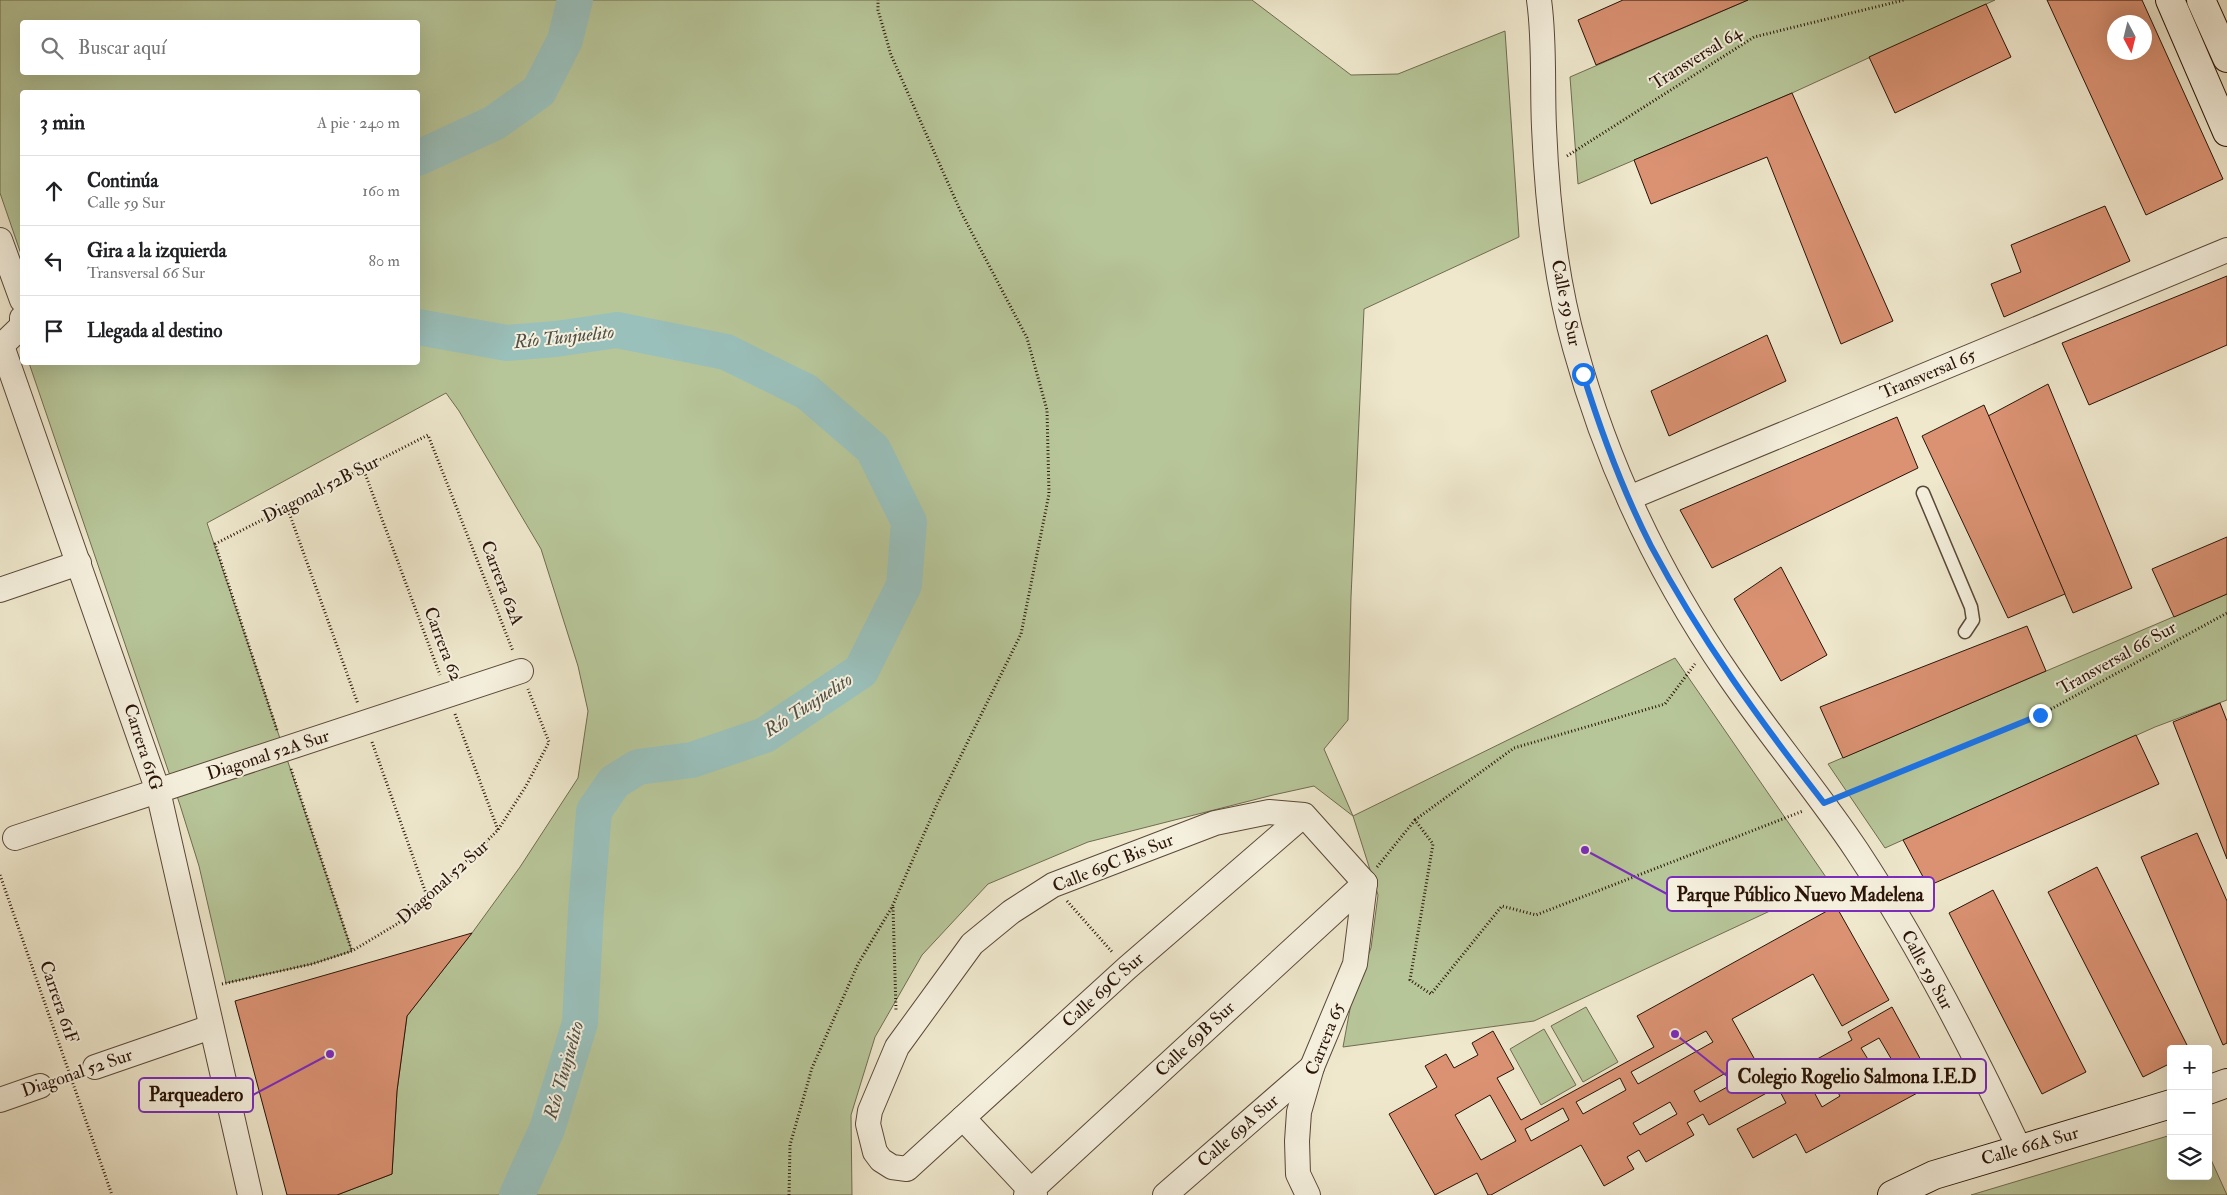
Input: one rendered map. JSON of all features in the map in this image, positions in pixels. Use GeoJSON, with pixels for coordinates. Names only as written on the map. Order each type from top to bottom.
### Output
{"type":"FeatureCollection","features":[{"type":"Feature","properties":{"kind":"street","name":"Calle 59 Sur"},"geometry":{"type":"LineString","coordinates":[[1538,0],[1546,169],[1553,236],[1575,347],[1615,465],[1651,545],[1709,645],[1779,746],[1824,803],[1875,880],[1938,988],[2019,1148]]}},
{"type":"Feature","properties":{"kind":"street"},"geometry":{"type":"LineString","coordinates":[[2170,0],[2227,132]]}},
{"type":"Feature","properties":{"kind":"street"},"geometry":{"type":"LineString","coordinates":[[2202,0],[2227,58]]}},
{"type":"Feature","properties":{"kind":"street"},"geometry":{"type":"LineString","coordinates":[[0,240],[20,295]]}},
{"type":"Feature","properties":{"kind":"street","name":"Transversal 65"},"geometry":{"type":"LineString","coordinates":[[1629,498],[2227,250]]}},
{"type":"Feature","properties":{"kind":"street","name":"Carrera 61G"},"geometry":{"type":"LineString","coordinates":[[20,328],[1,347],[79,563],[158,791],[250,1195]]}},
{"type":"Feature","properties":{"kind":"street"},"geometry":{"type":"LineString","coordinates":[[0,590],[79,563]]}},
{"type":"Feature","properties":{"kind":"street","name":"Diagonal 52A Sur"},"geometry":{"type":"LineString","coordinates":[[15,838],[521,671]]}},
{"type":"Feature","properties":{"kind":"street","name":"Calle 69C Bis Sur"},"geometry":{"type":"LineString","coordinates":[[907,1169],[892,1168],[881,1160],[875,1152],[868,1124],[870,1111],[897,1047],[972,944],[1011,912],[1053,885],[1215,823],[1269,812],[1304,815]]}},
{"type":"Feature","properties":{"kind":"street"},"geometry":{"type":"LineString","coordinates":[[1304,815],[1365,883]]}},
{"type":"Feature","properties":{"kind":"street","name":"Calle 69C Sur"},"geometry":{"type":"LineString","coordinates":[[907,1169],[1127,968],[1304,815]]}},
{"type":"Feature","properties":{"kind":"street","name":"Carrera 65"},"geometry":{"type":"LineString","coordinates":[[1306,1194],[1298,1174],[1297,1141],[1299,1112],[1312,1067],[1355,964],[1365,883]]}},
{"type":"Feature","properties":{"kind":"street","name":"Calle 69B Sur"},"geometry":{"type":"LineString","coordinates":[[1031,1193],[1365,883]]}},
{"type":"Feature","properties":{"kind":"street","name":"Diagonal 52 Sur"},"geometry":{"type":"LineString","coordinates":[[95,1067],[211,1027]]}},
{"type":"Feature","properties":{"kind":"street","name":"Calle 69A Sur"},"geometry":{"type":"LineString","coordinates":[[1165,1195],[1312,1067]]}},
{"type":"Feature","properties":{"kind":"street"},"geometry":{"type":"LineString","coordinates":[[2212,1089],[2227,1083]]}},
{"type":"Feature","properties":{"kind":"street","name":"Diagonal 52 Sur"},"geometry":{"type":"LineString","coordinates":[[0,1100],[40,1086]]}},
{"type":"Feature","properties":{"kind":"street","name":"Calle 66A Sur"},"geometry":{"type":"LineString","coordinates":[[1892,1195],[1934,1175],[2167,1105]]}},
{"type":"Feature","properties":{"kind":"street"},"geometry":{"type":"LineString","coordinates":[[963,1118],[1031,1193]]}},
{"type":"Feature","properties":{"kind":"lane"},"geometry":{"type":"LineString","coordinates":[[1923,492],[1971,607],[1973,620],[1965,632]]}},
{"type":"Feature","properties":{"kind":"path"},"geometry":{"type":"LineString","coordinates":[[789,1195],[790,1145],[812,1068],[858,964],[893,903],[934,810],[1021,634],[1049,494],[1047,410],[1027,338],[960,210],[891,55],[878,10],[878,0]]}},
{"type":"Feature","properties":{"kind":"path","name":"Transversal 64"},"geometry":{"type":"LineString","coordinates":[[1546,169],[1754,37],[1904,0]]}},
{"type":"Feature","properties":{"kind":"path","name":"Diagonal 52B Sur"},"geometry":{"type":"LineString","coordinates":[[214,544],[428,435]]}},
{"type":"Feature","properties":{"kind":"path","name":"Carrera 62A"},"geometry":{"type":"LineString","coordinates":[[428,435],[549,742]]}},
{"type":"Feature","properties":{"kind":"path","name":"Carrera 62"},"geometry":{"type":"LineString","coordinates":[[363,468],[498,830]]}},
{"type":"Feature","properties":{"kind":"path","name":"Transversal 66 Sur"},"geometry":{"type":"LineString","coordinates":[[1415,820],[1433,844],[1410,980],[1431,994],[1502,906],[1536,915],[1824,803],[2040,715],[2227,613]]}},
{"type":"Feature","properties":{"kind":"path"},"geometry":{"type":"LineString","coordinates":[[1365,883],[1415,820],[1514,748],[1665,704],[1709,645]]}},
{"type":"Feature","properties":{"kind":"path","name":"Diagonal 52 Sur"},"geometry":{"type":"LineString","coordinates":[[204,988],[312,964],[352,951],[397,924],[428,900],[498,830],[526,786],[549,742]]}},
{"type":"Feature","properties":{"kind":"path","name":"Carrera 61F"},"geometry":{"type":"LineString","coordinates":[[0,875],[112,1195]]}},
{"type":"Feature","properties":{"kind":"path"},"geometry":{"type":"LineString","coordinates":[[1053,885],[1127,968]]}},
{"type":"Feature","properties":{"kind":"path"},"geometry":{"type":"LineString","coordinates":[[893,903],[897,1047]]}},
{"type":"Feature","properties":{"kind":"path","name":"Diagonal 52 Sur"},"geometry":{"type":"LineString","coordinates":[[40,1086],[95,1067]]}},
{"type":"Feature","properties":{"kind":"green space"},"geometry":{"type":"Polygon","coordinates":[[[0,0],[1252,0],[1351,75],[1398,74],[1505,31],[1519,237],[1364,309],[1351,597],[1348,720],[1324,749],[1353,816],[1314,786],[1088,842],[988,884],[922,955],[875,1037],[851,1115],[852,1195],[337,1195],[392,1174],[397,1091],[407,1016],[472,933],[520,867],[578,778],[588,711],[578,666],[541,549],[459,411],[446,393],[207,523],[352,951],[312,964],[226,983],[199,866],[180,805],[30,365],[420,365],[420,90],[20,90],[20,251],[0,193],[0,0]]]}},
{"type":"Feature","properties":{"kind":"green space"},"geometry":{"type":"Polygon","coordinates":[[[1748,0],[1995,0],[1792,93],[1578,184],[1570,77],[1748,0]]]}},
{"type":"Feature","properties":{"kind":"green space"},"geometry":{"type":"Polygon","coordinates":[[[2227,594],[2227,700],[2155,727],[1885,848],[1828,764],[2227,594]]]}},
{"type":"Feature","properties":{"kind":"green space"},"geometry":{"type":"Polygon","coordinates":[[[1675,658],[1830,883],[1534,1021],[1343,1047],[1352,998],[1371,948],[1378,895],[1353,816],[1675,658]]]}},
{"type":"Feature","properties":{"kind":"green space"},"geometry":{"type":"Polygon","coordinates":[[[1586,1007],[1618,1062],[1583,1082],[1551,1026],[1586,1007]]]}},
{"type":"Feature","properties":{"kind":"green space"},"geometry":{"type":"Polygon","coordinates":[[[1544,1029],[1576,1085],[1541,1105],[1510,1049],[1544,1029]]]}},
{"type":"Feature","properties":{"kind":"green space"},"geometry":{"type":"Polygon","coordinates":[[[2167,1136],[2167,1180],[2212,1180],[2212,1162],[2227,1195],[1971,1195],[2167,1136]]]}},
{"type":"Feature","properties":{"kind":"building"},"geometry":{"type":"Polygon","coordinates":[[[1623,0],[1748,0],[1596,65],[1578,20],[1623,0]]]}},
{"type":"Feature","properties":{"kind":"building"},"geometry":{"type":"Polygon","coordinates":[[[2047,0],[2142,0],[2149,15],[2107,15],[2107,60],[2152,60],[2152,22],[2223,179],[2146,215],[2047,0]]]}},
{"type":"Feature","properties":{"kind":"building"},"geometry":{"type":"Polygon","coordinates":[[[1986,4],[2011,57],[1895,113],[1869,57],[1986,4]]]}},
{"type":"Feature","properties":{"kind":"building"},"geometry":{"type":"Polygon","coordinates":[[[1792,93],[1893,321],[1841,344],[1767,157],[1651,204],[1634,160],[1792,93]]]}},
{"type":"Feature","properties":{"kind":"building"},"geometry":{"type":"Polygon","coordinates":[[[2105,206],[2130,261],[2004,317],[1991,284],[2021,272],[2011,245],[2105,206]]]}},
{"type":"Feature","properties":{"kind":"building"},"geometry":{"type":"Polygon","coordinates":[[[2227,276],[2227,345],[2089,405],[2062,343],[2227,276]]]}},
{"type":"Feature","properties":{"kind":"building"},"geometry":{"type":"Polygon","coordinates":[[[1767,335],[1786,381],[1669,436],[1651,391],[1767,335]]]}},
{"type":"Feature","properties":{"kind":"building"},"geometry":{"type":"Polygon","coordinates":[[[2048,384],[2132,588],[2073,613],[1988,416],[2048,384]]]}},
{"type":"Feature","properties":{"kind":"building"},"geometry":{"type":"Polygon","coordinates":[[[1984,405],[2065,594],[2008,618],[1922,436],[1984,405]]]}},
{"type":"Feature","properties":{"kind":"building"},"geometry":{"type":"Polygon","coordinates":[[[1897,417],[1918,468],[1712,568],[1680,510],[1897,417]]]}},
{"type":"Feature","properties":{"kind":"building"},"geometry":{"type":"Polygon","coordinates":[[[2227,537],[2227,594],[2174,617],[2152,569],[2227,537]]]}},
{"type":"Feature","properties":{"kind":"building"},"geometry":{"type":"Polygon","coordinates":[[[1781,567],[1827,655],[1781,681],[1734,599],[1781,567]]]}},
{"type":"Feature","properties":{"kind":"building"},"geometry":{"type":"Polygon","coordinates":[[[2027,626],[2046,671],[1843,758],[1820,707],[2027,626]]]}},
{"type":"Feature","properties":{"kind":"building"},"geometry":{"type":"Polygon","coordinates":[[[2220,703],[2227,721],[2227,859],[2173,722],[2220,703]]]}},
{"type":"Feature","properties":{"kind":"building"},"geometry":{"type":"Polygon","coordinates":[[[2136,735],[2159,784],[1928,886],[1903,840],[2136,735]]]}},
{"type":"Feature","properties":{"kind":"building"},"geometry":{"type":"Polygon","coordinates":[[[2197,833],[2227,901],[2227,1043],[2223,1045],[2141,857],[2197,833]]]}},
{"type":"Feature","properties":{"kind":"building"},"geometry":{"type":"Polygon","coordinates":[[[2097,867],[2187,1045],[2167,1045],[2167,1065],[2143,1077],[2048,892],[2097,867]]]}},
{"type":"Feature","properties":{"kind":"building"},"geometry":{"type":"Polygon","coordinates":[[[1993,890],[2086,1072],[2042,1094],[1949,913],[1993,890]]]}},
{"type":"Feature","properties":{"kind":"building"},"geometry":{"type":"Polygon","coordinates":[[[1836,906],[1889,1000],[1842,1026],[1813,974],[1732,1019],[1772,1090],[1709,1125],[1703,1114],[1687,1123],[1694,1135],[1646,1162],[1639,1150],[1627,1157],[1634,1169],[1604,1186],[1581,1145],[1491,1195],[1488,1195],[1477,1173],[1435,1195],[1389,1114],[1437,1087],[1425,1066],[1446,1054],[1454,1068],[1478,1055],[1472,1043],[1493,1031],[1514,1069],[1497,1078],[1521,1120],[1654,1047],[1637,1016],[1836,906]],[[1706,1031],[1631,1072],[1638,1084],[1713,1042],[1706,1031]],[[1731,1070],[1694,1091],[1700,1102],[1738,1081],[1731,1070]],[[1620,1078],[1576,1102],[1583,1114],[1626,1090],[1620,1078]],[[1490,1095],[1455,1115],[1481,1160],[1516,1141],[1490,1095]],[[1670,1102],[1633,1123],[1640,1135],[1677,1114],[1670,1102]],[[1563,1108],[1525,1129],[1531,1141],[1569,1120],[1563,1108]]]}},
{"type":"Feature","properties":{"kind":"building"},"geometry":{"type":"Polygon","coordinates":[[[472,933],[407,1016],[397,1091],[392,1174],[337,1195],[287,1195],[235,1001],[472,933]]]}},
{"type":"Feature","properties":{"kind":"building"},"geometry":{"type":"Polygon","coordinates":[[[1892,1007],[1934,1084],[1806,1153],[1796,1134],[1753,1158],[1737,1129],[1786,1103],[1775,1082],[1852,1040],[1848,1032],[1892,1007]],[[1879,1038],[1861,1048],[1879,1077],[1896,1067],[1879,1038]],[[1831,1082],[1814,1092],[1822,1107],[1840,1096],[1831,1082]]]}},
{"type":"Feature","properties":{"kind":"waterway","name":"Río Tunjuelito"},"geometry":{"type":"LineString","coordinates":[[420,157],[494,123],[539,91],[565,40],[575,0]]}},
{"type":"Feature","properties":{"kind":"waterway","name":"Río Tunjuelito"},"geometry":{"type":"LineString","coordinates":[[420,327],[507,343],[556,339],[617,330],[726,352],[807,392],[873,449],[909,522],[904,585],[861,671],[765,735],[692,760],[638,767],[614,782],[594,811],[586,909],[580,1023],[547,1129],[517,1195]]}},
{"type":"Feature","properties":{"kind":"place","name":"Parque Público Nuevo Madelena"},"geometry":{"type":"Point","coordinates":[1585,850]}},
{"type":"Feature","properties":{"kind":"place","name":"Colegio Rogelio Salmona I.E.D"},"geometry":{"type":"Point","coordinates":[1675,1034]}},
{"type":"Feature","properties":{"kind":"place","name":"Parqueadero"},"geometry":{"type":"Point","coordinates":[330,1054]}},
{"type":"Feature","properties":{"kind":"route"},"geometry":{"type":"LineString","coordinates":[[1583,374],[1615,465],[1651,545],[1696,625],[1728,674],[1779,746],[1824,803],[2040,715]]}}]}
